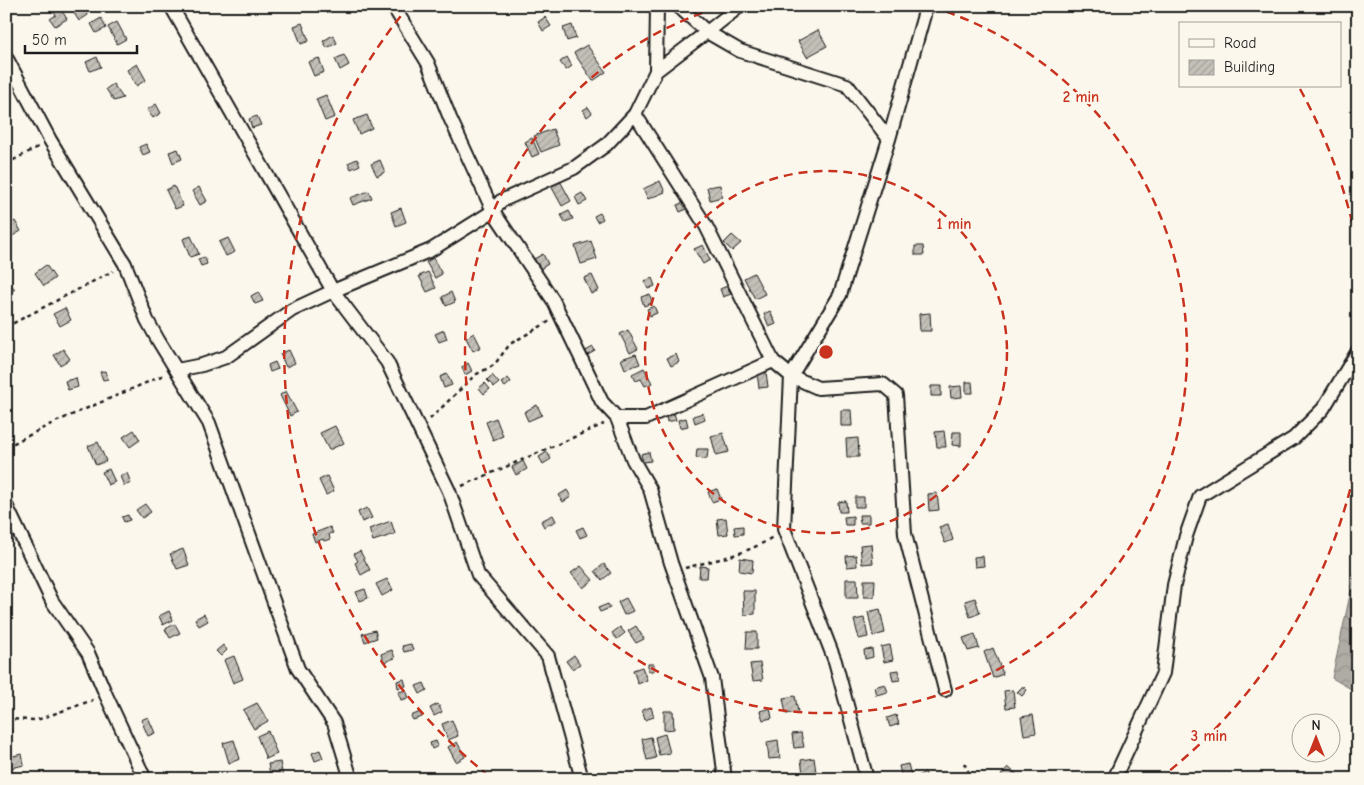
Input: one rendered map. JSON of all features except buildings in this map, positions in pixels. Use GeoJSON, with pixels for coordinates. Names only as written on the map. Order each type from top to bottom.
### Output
{"type":"FeatureCollection","features":[{"type":"Feature","properties":{"kind":"street"},"geometry":{"type":"LineString","coordinates":[[171,6],[333,291],[387,362],[449,491],[478,575],[548,656],[582,779]]}},
{"type":"Feature","properties":{"kind":"street"},"geometry":{"type":"LineString","coordinates":[[393,6],[428,63],[450,118],[493,211],[553,300],[602,402],[617,418],[633,460],[650,489],[674,571],[712,678],[725,779]]}},
{"type":"Feature","properties":{"kind":"street"},"geometry":{"type":"LineString","coordinates":[[177,370],[202,365],[226,357],[292,310],[431,250],[493,211],[501,201],[574,168],[606,145],[635,114],[656,71],[657,6]]}},
{"type":"Feature","properties":{"kind":"street"},"geometry":{"type":"LineString","coordinates":[[678,6],[707,32],[740,51],[847,85],[889,139]]}},
{"type":"Feature","properties":{"kind":"street"},"geometry":{"type":"LineString","coordinates":[[656,71],[740,6]]}},
{"type":"Feature","properties":{"kind":"street"},"geometry":{"type":"LineString","coordinates":[[867,779],[835,661],[784,529],[791,376],[840,295],[889,139],[925,6]]}},
{"type":"Feature","properties":{"kind":"street"},"geometry":{"type":"LineString","coordinates":[[6,57],[50,140],[125,264],[147,320],[209,423],[298,669],[334,723],[351,779]]}},
{"type":"Feature","properties":{"kind":"street"},"geometry":{"type":"LineString","coordinates":[[635,114],[706,226],[773,361],[791,376],[818,388],[883,384],[896,395],[905,534],[944,690]]}},
{"type":"Feature","properties":{"kind":"street"},"geometry":{"type":"LineString","coordinates":[[1114,779],[1162,673],[1174,585],[1186,536],[1200,496],[1294,438],[1323,409],[1358,351]]}},
{"type":"Feature","properties":{"kind":"street"},"geometry":{"type":"LineString","coordinates":[[617,418],[646,418],[773,361]]}},
{"type":"Feature","properties":{"kind":"street"},"geometry":{"type":"LineString","coordinates":[[6,505],[52,601],[88,653],[145,779]]}},
{"type":"Feature","properties":{"kind":"path"},"geometry":{"type":"LineString","coordinates":[[6,164],[50,140]]}},
{"type":"Feature","properties":{"kind":"path"},"geometry":{"type":"LineString","coordinates":[[6,327],[125,264]]}},
{"type":"Feature","properties":{"kind":"path"},"geometry":{"type":"LineString","coordinates":[[418,427],[436,413],[475,375],[494,365],[510,344],[560,315]]}},
{"type":"Feature","properties":{"kind":"path"},"geometry":{"type":"LineString","coordinates":[[6,447],[53,423],[177,370]]}},
{"type":"Feature","properties":{"kind":"path"},"geometry":{"type":"LineString","coordinates":[[449,491],[617,418]]}},
{"type":"Feature","properties":{"kind":"path"},"geometry":{"type":"LineString","coordinates":[[674,571],[734,554],[767,541],[784,529]]}},
{"type":"Feature","properties":{"kind":"path"},"geometry":{"type":"LineString","coordinates":[[6,719],[37,720],[106,695]]}},
{"type":"Feature","properties":{"kind":"path"},"geometry":{"type":"LineString","coordinates":[[964,763],[972,779]]}},
{"type":"Feature","properties":{"kind":"water"},"geometry":{"type":"Polygon","coordinates":[[[1358,558],[1358,693],[1332,678],[1358,558]]]}}]}
